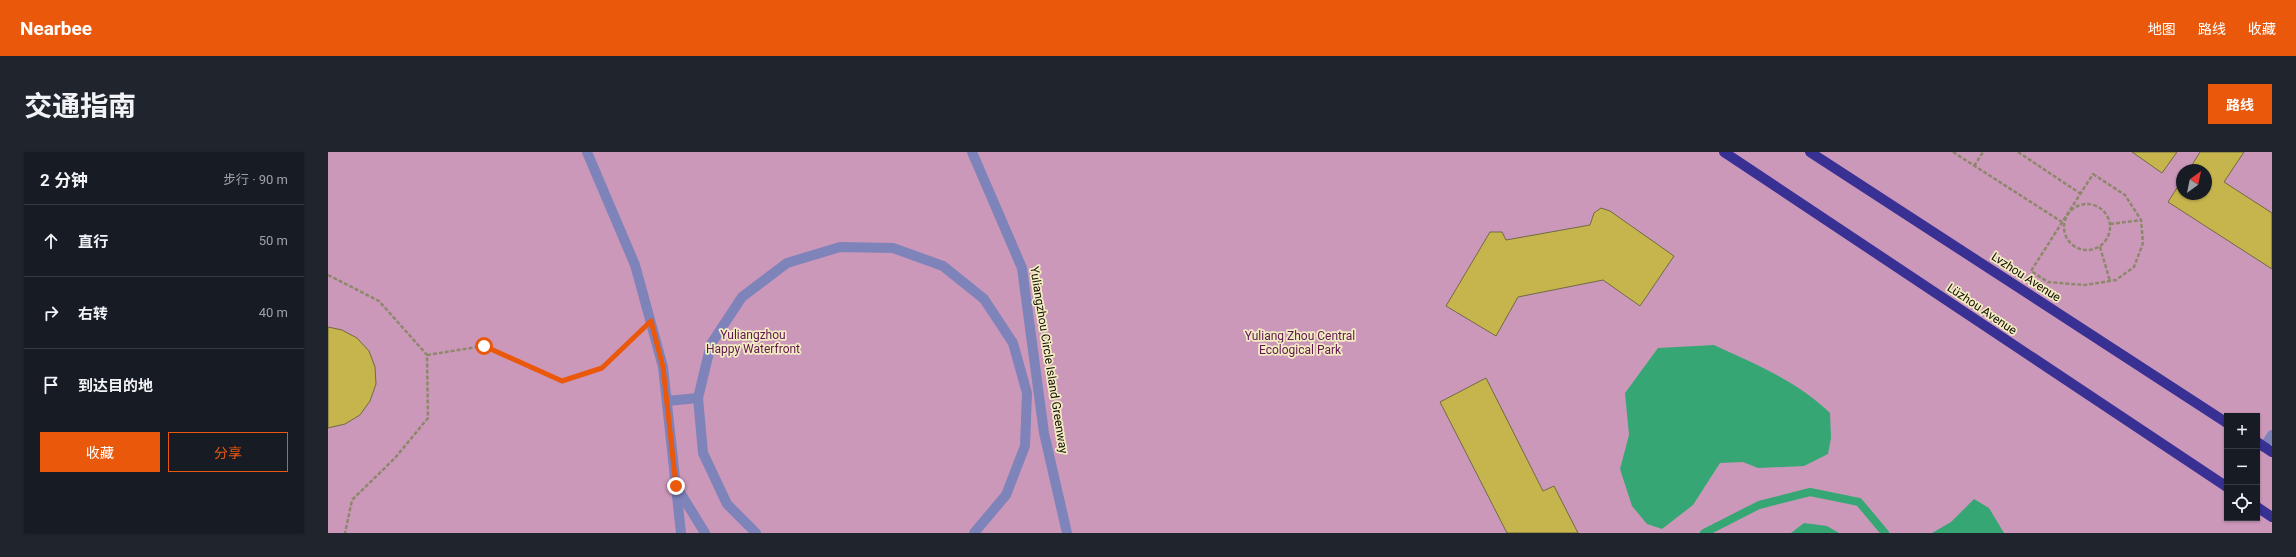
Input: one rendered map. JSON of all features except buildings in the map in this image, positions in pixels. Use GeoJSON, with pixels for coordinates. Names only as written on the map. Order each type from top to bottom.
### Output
{"type":"FeatureCollection","features":[{"type":"Feature","properties":{"kind":"main road","name":"Lüzhou Avenue"},"geometry":{"type":"LineString","coordinates":[[1724,152],[2224,485]]}},
{"type":"Feature","properties":{"kind":"main road","name":"Lvzhou Avenue"},"geometry":{"type":"LineString","coordinates":[[1810,152],[2224,421]]}},
{"type":"Feature","properties":{"kind":"main road"},"geometry":{"type":"LineString","coordinates":[[2260,509],[2272,517]]}},
{"type":"Feature","properties":{"kind":"street"},"geometry":{"type":"LineString","coordinates":[[587,152],[635,265],[663,367],[681,533]]}},
{"type":"Feature","properties":{"kind":"street","name":"Yuliangzhou Circle Island Greenway"},"geometry":{"type":"LineString","coordinates":[[972,152],[1022,268],[1044,433],[1068,533]]}},
{"type":"Feature","properties":{"kind":"street"},"geometry":{"type":"LineString","coordinates":[[756,533],[727,504],[703,453],[698,398],[711,344],[742,297],[787,263],[840,247],[893,248],[943,266],[984,298],[1013,343],[1027,393],[1025,446],[1006,495],[974,533]]}},
{"type":"Feature","properties":{"kind":"street"},"geometry":{"type":"LineString","coordinates":[[667,401],[698,398]]}},
{"type":"Feature","properties":{"kind":"street"},"geometry":{"type":"LineString","coordinates":[[2264,447],[2272,435]]}},
{"type":"Feature","properties":{"kind":"street"},"geometry":{"type":"LineString","coordinates":[[676,486],[705,533]]}},
{"type":"Feature","properties":{"kind":"path"},"geometry":{"type":"LineString","coordinates":[[1953,152],[2062,222]]}},
{"type":"Feature","properties":{"kind":"path"},"geometry":{"type":"LineString","coordinates":[[1974,166],[1983,152]]}},
{"type":"Feature","properties":{"kind":"path"},"geometry":{"type":"LineString","coordinates":[[2018,152],[2081,194]]}},
{"type":"Feature","properties":{"kind":"path"},"geometry":{"type":"LineString","coordinates":[[2070,212],[2064,225],[2068,239],[2072,245],[2086,250],[2100,247],[2109,235],[2110,224],[2105,213],[2092,205],[2083,205],[2070,212],[2062,222],[2031,271],[2048,282],[2085,285],[2116,280],[2134,267],[2143,243],[2141,220],[2125,195],[2093,174],[2070,212]]}},
{"type":"Feature","properties":{"kind":"path"},"geometry":{"type":"LineString","coordinates":[[2110,224],[2141,220]]}},
{"type":"Feature","properties":{"kind":"path"},"geometry":{"type":"LineString","coordinates":[[2100,247],[2110,281]]}},
{"type":"Feature","properties":{"kind":"path"},"geometry":{"type":"LineString","coordinates":[[328,275],[379,301],[427,355],[428,418],[395,458],[352,500],[345,533]]}},
{"type":"Feature","properties":{"kind":"path"},"geometry":{"type":"LineString","coordinates":[[427,355],[484,346],[562,381],[602,368],[651,321]]}},
{"type":"Feature","properties":{"kind":"green space","name":"Yuliang Zhou Central Ecological Park"},"geometry":{"type":"Polygon","coordinates":[[[328,152],[2272,152],[2272,533],[328,533],[328,152]]]}},
{"type":"Feature","properties":{"kind":"shaded area"},"geometry":{"type":"Polygon","coordinates":[[[1714,345],[1760,366],[1790,382],[1830,413],[1831,438],[1828,454],[1804,466],[1758,468],[1743,462],[1720,463],[1693,505],[1662,529],[1647,524],[1632,506],[1620,469],[1629,435],[1625,393],[1658,348],[1714,345]]]}},
{"type":"Feature","properties":{"kind":"shaded area"},"geometry":{"type":"Polygon","coordinates":[[[1974,499],[1989,508],[2004,533],[1932,533],[1951,522],[1974,499]]]}},
{"type":"Feature","properties":{"kind":"shaded area"},"geometry":{"type":"Polygon","coordinates":[[[1804,523],[1827,526],[1839,533],[1791,533],[1804,523]]]}},
{"type":"Feature","properties":{"kind":"waterway"},"geometry":{"type":"LineString","coordinates":[[1704,533],[1759,505],[1810,492],[1859,502],[1885,533]]}},
{"type":"Feature","properties":{"kind":"route"},"geometry":{"type":"LineString","coordinates":[[484,346],[562,381],[602,368],[651,321],[663,367],[676,486]]}},
{"type":"Feature","properties":{"kind":"park label","name":"Yuliangzhou Happy Waterfront"},"geometry":{"type":"Point","coordinates":[753,342]}}]}
